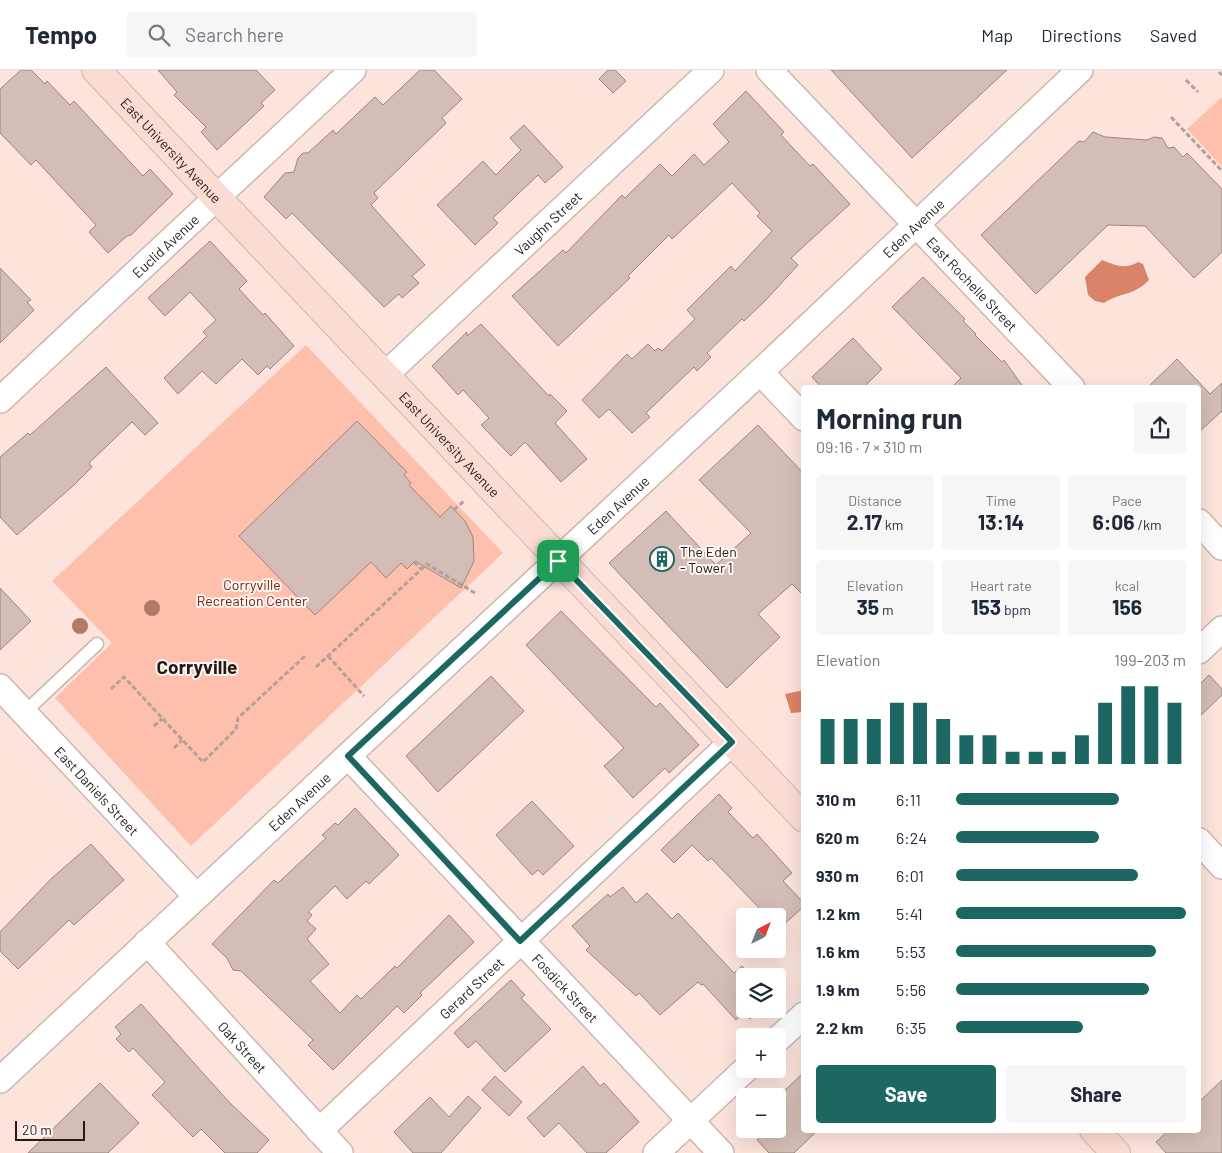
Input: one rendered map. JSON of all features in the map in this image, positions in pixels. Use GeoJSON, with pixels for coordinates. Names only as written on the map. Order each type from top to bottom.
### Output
{"type":"FeatureCollection","features":[{"type":"Feature","properties":{"kind":"street","name":"East University Avenue"},"geometry":{"type":"LineString","coordinates":[[96,70],[558,561],[801,815]]}},
{"type":"Feature","properties":{"kind":"street","name":"Euclid Avenue"},"geometry":{"type":"LineString","coordinates":[[0,400],[353,70]]}},
{"type":"Feature","properties":{"kind":"street","name":"Vaughn Street"},"geometry":{"type":"LineString","coordinates":[[384,376],[711,70]]}},
{"type":"Feature","properties":{"kind":"street","name":"East Rochelle Street"},"geometry":{"type":"LineString","coordinates":[[769,70],[918,224],[1069,385]]}},
{"type":"Feature","properties":{"kind":"street","name":"Eden Avenue"},"geometry":{"type":"LineString","coordinates":[[0,1080],[558,561],[1080,70]]}},
{"type":"Feature","properties":{"kind":"street"},"geometry":{"type":"LineString","coordinates":[[760,372],[801,415]]}},
{"type":"Feature","properties":{"kind":"street"},"geometry":{"type":"LineString","coordinates":[[1201,524],[1222,547]]}},
{"type":"Feature","properties":{"kind":"street"},"geometry":{"type":"LineString","coordinates":[[1201,648],[1222,629]]}},
{"type":"Feature","properties":{"kind":"street","name":"East Daniels Street"},"geometry":{"type":"LineString","coordinates":[[0,687],[196,896]]}},
{"type":"Feature","properties":{"kind":"street","name":"Gerard Street"},"geometry":{"type":"LineString","coordinates":[[319,1131],[732,742]]}},
{"type":"Feature","properties":{"kind":"street","name":"Fosdick Street"},"geometry":{"type":"LineString","coordinates":[[348,756],[721,1153]]}},
{"type":"Feature","properties":{"kind":"street"},"geometry":{"type":"LineString","coordinates":[[1201,843],[1222,866]]}},
{"type":"Feature","properties":{"kind":"street","name":"Oak Street"},"geometry":{"type":"LineString","coordinates":[[147,942],[340,1153]]}},
{"type":"Feature","properties":{"kind":"street"},"geometry":{"type":"LineString","coordinates":[[786,1032],[801,1018]]}},
{"type":"Feature","properties":{"kind":"street"},"geometry":{"type":"LineString","coordinates":[[656,1153],[736,1078]]}},
{"type":"Feature","properties":{"kind":"street"},"geometry":{"type":"LineString","coordinates":[[1097,1133],[1116,1153]]}},
{"type":"Feature","properties":{"kind":"lane"},"geometry":{"type":"LineString","coordinates":[[24,713],[97,644]]}},
{"type":"Feature","properties":{"kind":"path"},"geometry":{"type":"LineString","coordinates":[[1186,80],[1198,92]]}},
{"type":"Feature","properties":{"kind":"path"},"geometry":{"type":"LineString","coordinates":[[1171,117],[1222,171]]}},
{"type":"Feature","properties":{"kind":"path"},"geometry":{"type":"LineString","coordinates":[[454,510],[464,501]]}},
{"type":"Feature","properties":{"kind":"path"},"geometry":{"type":"LineString","coordinates":[[414,562],[421,569]]}},
{"type":"Feature","properties":{"kind":"path"},"geometry":{"type":"LineString","coordinates":[[316,667],[427,564],[475,593]]}},
{"type":"Feature","properties":{"kind":"path"},"geometry":{"type":"LineString","coordinates":[[112,689],[124,677],[203,762],[236,729],[238,718],[305,656]]}},
{"type":"Feature","properties":{"kind":"path"},"geometry":{"type":"LineString","coordinates":[[328,656],[364,696]]}},
{"type":"Feature","properties":{"kind":"path"},"geometry":{"type":"LineString","coordinates":[[154,726],[162,719]]}},
{"type":"Feature","properties":{"kind":"path"},"geometry":{"type":"LineString","coordinates":[[174,748],[182,740]]}},
{"type":"Feature","properties":{"kind":"green space"},"geometry":{"type":"Polygon","coordinates":[[[1222,97],[1222,167],[1187,129],[1222,97]]]}},
{"type":"Feature","properties":{"kind":"green space","name":"Corryville Recreation Center"},"geometry":{"type":"Polygon","coordinates":[[[306,345],[503,553],[191,846],[55,698],[112,643],[52,581],[306,345]]]}},
{"type":"Feature","properties":{"kind":"shaded area"},"geometry":{"type":"Polygon","coordinates":[[[1102,260],[1120,266],[1129,266],[1138,262],[1143,264],[1149,280],[1138,289],[1104,303],[1095,301],[1088,295],[1085,277],[1102,260]]]}},
{"type":"Feature","properties":{"kind":"shaded area"},"geometry":{"type":"Polygon","coordinates":[[[801,691],[801,712],[791,713],[785,694],[801,691]]]}},
{"type":"Feature","properties":{"kind":"building"},"geometry":{"type":"Polygon","coordinates":[[[21,70],[31,70],[45,84],[47,81],[70,105],[74,101],[143,176],[150,169],[173,194],[131,235],[127,236],[108,253],[89,232],[96,225],[36,160],[31,165],[0,133],[0,89],[21,70]]]}},
{"type":"Feature","properties":{"kind":"building"},"geometry":{"type":"Polygon","coordinates":[[[158,70],[256,70],[275,90],[261,103],[264,106],[217,150],[201,132],[206,127],[174,95],[177,92],[158,70]]]}},
{"type":"Feature","properties":{"kind":"building"},"geometry":{"type":"Polygon","coordinates":[[[420,70],[434,70],[462,99],[442,118],[446,123],[374,193],[378,198],[371,205],[425,265],[412,276],[419,283],[402,298],[399,294],[384,307],[292,213],[286,219],[264,197],[285,173],[294,172],[298,158],[303,153],[308,153],[333,130],[336,134],[375,97],[383,105],[420,70]]]}},
{"type":"Feature","properties":{"kind":"building"},"geometry":{"type":"Polygon","coordinates":[[[608,70],[615,70],[626,81],[613,93],[599,79],[608,70]]]}},
{"type":"Feature","properties":{"kind":"building"},"geometry":{"type":"Polygon","coordinates":[[[831,70],[1007,70],[912,158],[831,70]]]}},
{"type":"Feature","properties":{"kind":"building"},"geometry":{"type":"Polygon","coordinates":[[[746,91],[784,132],[781,135],[810,166],[813,164],[850,204],[791,258],[798,265],[765,301],[744,321],[742,319],[707,353],[711,357],[697,371],[694,367],[646,413],[650,417],[632,433],[609,409],[599,418],[582,400],[627,354],[632,359],[648,344],[655,351],[658,348],[662,351],[695,319],[687,310],[731,266],[735,271],[772,231],[757,216],[760,213],[732,183],[672,239],[669,235],[628,276],[630,278],[558,346],[512,296],[563,250],[566,253],[622,195],[625,198],[660,164],[672,176],[694,154],[704,165],[729,142],[713,124],[746,91]]]}},
{"type":"Feature","properties":{"kind":"building"},"geometry":{"type":"Polygon","coordinates":[[[524,125],[563,167],[545,183],[538,175],[493,218],[498,223],[475,245],[437,205],[483,161],[496,175],[521,150],[510,138],[524,125]]]}},
{"type":"Feature","properties":{"kind":"building"},"geometry":{"type":"Polygon","coordinates":[[[1093,132],[1105,137],[1147,140],[1154,137],[1162,138],[1168,148],[1174,147],[1183,157],[1187,153],[1222,189],[1222,252],[1194,278],[1145,226],[1108,225],[1036,294],[981,235],[1079,141],[1084,142],[1093,132]]]}},
{"type":"Feature","properties":{"kind":"building"},"geometry":{"type":"Polygon","coordinates":[[[210,241],[247,281],[239,289],[263,315],[265,313],[294,346],[270,369],[267,366],[258,375],[242,359],[216,384],[202,371],[178,394],[164,378],[207,336],[203,332],[216,320],[190,292],[165,316],[148,298],[210,241]]]}},
{"type":"Feature","properties":{"kind":"building"},"geometry":{"type":"Polygon","coordinates":[[[0,268],[31,300],[27,302],[34,310],[0,343],[0,268]]]}},
{"type":"Feature","properties":{"kind":"building"},"geometry":{"type":"Polygon","coordinates":[[[923,277],[965,319],[963,321],[975,335],[1002,362],[1004,360],[1022,385],[954,385],[961,378],[892,307],[923,277]]]}},
{"type":"Feature","properties":{"kind":"building"},"geometry":{"type":"Polygon","coordinates":[[[481,324],[549,396],[550,394],[567,411],[555,423],[587,459],[561,482],[525,442],[511,456],[481,425],[489,418],[463,390],[458,395],[432,366],[467,332],[467,336],[481,324]]]}},
{"type":"Feature","properties":{"kind":"building"},"geometry":{"type":"Polygon","coordinates":[[[853,338],[882,369],[866,385],[819,385],[812,377],[853,338]]]}},
{"type":"Feature","properties":{"kind":"building"},"geometry":{"type":"Polygon","coordinates":[[[1177,359],[1210,394],[1222,383],[1222,411],[1201,430],[1201,385],[1150,385],[1177,359]]]}},
{"type":"Feature","properties":{"kind":"building"},"geometry":{"type":"Polygon","coordinates":[[[106,367],[158,423],[145,435],[132,422],[89,463],[92,467],[74,485],[17,535],[0,517],[0,457],[28,433],[30,435],[106,367]]]}},
{"type":"Feature","properties":{"kind":"building"},"geometry":{"type":"Polygon","coordinates":[[[357,421],[407,472],[404,475],[411,483],[409,485],[440,517],[451,506],[465,521],[473,537],[474,561],[461,588],[415,561],[407,569],[401,563],[386,578],[371,562],[315,615],[239,536],[357,421]]]}},
{"type":"Feature","properties":{"kind":"building","name":"The Eden - Tower 1"},"geometry":{"type":"Polygon","coordinates":[[[758,425],[801,471],[801,593],[792,584],[758,614],[780,637],[727,688],[609,563],[666,511],[716,565],[751,533],[699,480],[758,425]]]}},
{"type":"Feature","properties":{"kind":"building"},"geometry":{"type":"Polygon","coordinates":[[[0,588],[31,621],[0,650],[0,588]]]}},
{"type":"Feature","properties":{"kind":"building"},"geometry":{"type":"Polygon","coordinates":[[[561,611],[656,707],[660,703],[699,745],[669,773],[665,768],[633,798],[604,766],[624,748],[526,645],[561,611]]]}},
{"type":"Feature","properties":{"kind":"building"},"geometry":{"type":"Polygon","coordinates":[[[1209,675],[1222,689],[1222,695],[1201,715],[1201,683],[1209,675]]]}},
{"type":"Feature","properties":{"kind":"building"},"geometry":{"type":"Polygon","coordinates":[[[491,676],[524,711],[438,792],[406,756],[491,676]]]}},
{"type":"Feature","properties":{"kind":"building"},"geometry":{"type":"Polygon","coordinates":[[[719,794],[732,808],[728,812],[753,838],[757,834],[792,873],[783,881],[801,900],[801,909],[786,923],[786,908],[759,908],[711,858],[708,861],[692,845],[674,863],[661,850],[719,794]]]}},
{"type":"Feature","properties":{"kind":"building"},"geometry":{"type":"Polygon","coordinates":[[[532,801],[574,846],[543,875],[538,870],[532,875],[496,835],[532,801]]]}},
{"type":"Feature","properties":{"kind":"building"},"geometry":{"type":"Polygon","coordinates":[[[355,808],[399,855],[369,884],[366,881],[347,899],[335,886],[308,912],[312,915],[307,921],[316,929],[307,939],[329,964],[310,981],[340,1013],[357,995],[361,999],[395,966],[397,968],[449,915],[474,942],[420,993],[422,995],[404,1013],[397,1006],[333,1070],[308,1045],[313,1040],[241,971],[233,970],[227,958],[212,944],[274,880],[278,883],[326,838],[322,835],[335,823],[338,825],[355,808]]]}},
{"type":"Feature","properties":{"kind":"building"},"geometry":{"type":"Polygon","coordinates":[[[91,844],[124,880],[74,925],[69,920],[18,969],[0,951],[0,932],[52,878],[91,844]]]}},
{"type":"Feature","properties":{"kind":"building"},"geometry":{"type":"Polygon","coordinates":[[[623,887],[636,903],[647,893],[672,919],[678,913],[734,973],[736,971],[736,1018],[738,1018],[736,1020],[703,984],[701,985],[698,982],[660,1015],[639,993],[636,996],[586,950],[590,946],[572,926],[608,894],[610,897],[623,887]]]}},
{"type":"Feature","properties":{"kind":"building"},"geometry":{"type":"Polygon","coordinates":[[[511,980],[525,995],[521,998],[551,1029],[505,1072],[476,1041],[468,1048],[454,1033],[511,980]]]}},
{"type":"Feature","properties":{"kind":"building"},"geometry":{"type":"Polygon","coordinates":[[[141,1004],[229,1102],[269,1140],[257,1153],[225,1153],[201,1129],[193,1137],[152,1095],[165,1082],[133,1048],[129,1052],[116,1039],[121,1034],[115,1027],[141,1004]]]}},
{"type":"Feature","properties":{"kind":"building"},"geometry":{"type":"Polygon","coordinates":[[[583,1066],[600,1086],[604,1083],[639,1122],[606,1153],[587,1153],[559,1123],[544,1137],[527,1118],[583,1066]]]}},
{"type":"Feature","properties":{"kind":"building"},"geometry":{"type":"Polygon","coordinates":[[[801,1075],[801,1133],[815,1133],[794,1153],[769,1153],[757,1140],[759,1138],[786,1138],[786,1089],[801,1075]]]}},
{"type":"Feature","properties":{"kind":"building"},"geometry":{"type":"Polygon","coordinates":[[[495,1076],[522,1102],[509,1116],[482,1090],[495,1076]]]}},
{"type":"Feature","properties":{"kind":"building"},"geometry":{"type":"Polygon","coordinates":[[[1222,1080],[1222,1153],[1166,1153],[1156,1142],[1166,1133],[1201,1133],[1201,1100],[1222,1080]]]}},
{"type":"Feature","properties":{"kind":"building"},"geometry":{"type":"Polygon","coordinates":[[[100,1083],[139,1123],[108,1153],[28,1153],[100,1083]]]}},
{"type":"Feature","properties":{"kind":"building"},"geometry":{"type":"Polygon","coordinates":[[[468,1096],[481,1108],[441,1153],[413,1153],[394,1132],[430,1097],[449,1117],[468,1096]]]}},
{"type":"Feature","properties":{"kind":"place","name":"The Eden - Tower 1"},"geometry":{"type":"Point","coordinates":[662,559]}},
{"type":"Feature","properties":{"kind":"district","name":"Corryville"},"geometry":{"type":"Point","coordinates":[197,666]}},
{"type":"Feature","properties":{"kind":"route"},"geometry":{"type":"LineString","coordinates":[[558,561],[732,742],[520,941],[348,756],[558,561]]}}]}
